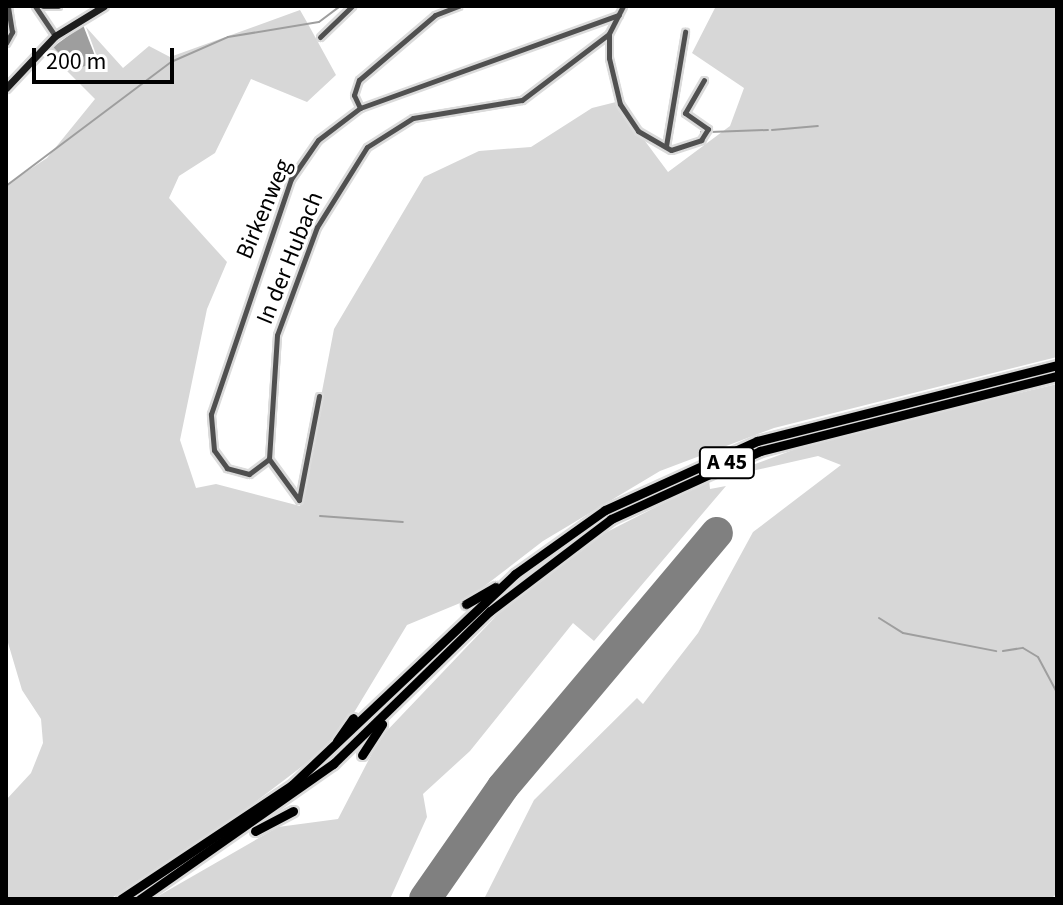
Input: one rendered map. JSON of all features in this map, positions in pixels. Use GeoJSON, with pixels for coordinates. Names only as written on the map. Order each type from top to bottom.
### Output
{"type":"FeatureCollection","features":[{"type":"Feature","properties":{"kind":"highway","name":"A 45"},"geometry":{"type":"LineString","coordinates":[[121,899],[327,755],[515,574],[605,510],[723,453],[1057,365]]}},
{"type":"Feature","properties":{"kind":"highway","name":"A 45"},"geometry":{"type":"LineString","coordinates":[[140,899],[220,849],[333,764],[558,554],[690,478],[799,439],[1057,376]]}},
{"type":"Feature","properties":{"kind":"highway"},"geometry":{"type":"LineString","coordinates":[[466,604],[515,574]]}},
{"type":"Feature","properties":{"kind":"highway"},"geometry":{"type":"LineString","coordinates":[[362,755],[404,697]]}},
{"type":"Feature","properties":{"kind":"highway"},"geometry":{"type":"LineString","coordinates":[[327,755],[353,718]]}},
{"type":"Feature","properties":{"kind":"highway"},"geometry":{"type":"LineString","coordinates":[[220,849],[293,811]]}},
{"type":"Feature","properties":{"kind":"main road"},"geometry":{"type":"LineString","coordinates":[[6,88],[55,36],[104,6]]}},
{"type":"Feature","properties":{"kind":"street"},"geometry":{"type":"LineString","coordinates":[[6,43],[12,32],[8,6]]}},
{"type":"Feature","properties":{"kind":"street"},"geometry":{"type":"LineString","coordinates":[[35,6],[55,36]]}},
{"type":"Feature","properties":{"kind":"street"},"geometry":{"type":"LineString","coordinates":[[43,6],[58,6]]}},
{"type":"Feature","properties":{"kind":"street"},"geometry":{"type":"LineString","coordinates":[[320,37],[352,6]]}},
{"type":"Feature","properties":{"kind":"street"},"geometry":{"type":"LineString","coordinates":[[360,108],[354,95],[359,80],[447,7],[458,6]]}},
{"type":"Feature","properties":{"kind":"street"},"geometry":{"type":"LineString","coordinates":[[623,6],[609,34],[620,104],[638,131],[666,146],[681,149],[708,134],[685,113],[704,80]]}},
{"type":"Feature","properties":{"kind":"street","name":"Birkenweg"},"geometry":{"type":"LineString","coordinates":[[269,459],[249,474],[224,465],[212,431],[215,395],[291,179],[331,124],[360,108],[619,15]]}},
{"type":"Feature","properties":{"kind":"street"},"geometry":{"type":"LineString","coordinates":[[666,146],[685,32]]}},
{"type":"Feature","properties":{"kind":"street","name":"In der Hubach"},"geometry":{"type":"LineString","coordinates":[[269,459],[277,335],[317,227],[367,147],[413,118],[522,100],[609,34]]}},
{"type":"Feature","properties":{"kind":"street"},"geometry":{"type":"LineString","coordinates":[[269,459],[287,492],[301,499],[319,396]]}},
{"type":"Feature","properties":{"kind":"shaded area"},"geometry":{"type":"Polygon","coordinates":[[[716,6],[1057,6],[1057,357],[774,428],[660,471],[543,541],[465,601],[407,625],[338,739],[224,826],[110,899],[6,899],[6,800],[31,773],[43,743],[41,719],[22,690],[6,636],[6,185],[47,158],[95,99],[46,50],[53,47],[75,70],[97,57],[86,27],[123,68],[149,46],[170,57],[300,10],[308,24],[336,75],[307,102],[251,79],[215,153],[179,176],[169,198],[227,262],[207,309],[180,440],[196,488],[216,484],[300,506],[334,329],[424,177],[479,151],[531,147],[592,108],[616,102],[668,172],[730,126],[744,88],[692,53],[716,6]]]}},
{"type":"Feature","properties":{"kind":"shaded area"},"geometry":{"type":"Polygon","coordinates":[[[83,25],[97,61],[75,70],[53,47],[83,25]]]}},
{"type":"Feature","properties":{"kind":"shaded area"},"geometry":{"type":"Polygon","coordinates":[[[1057,384],[1057,893],[1051,899],[484,899],[534,800],[637,698],[643,704],[698,633],[753,532],[841,465],[818,456],[712,480],[817,441],[1057,384]]]}},
{"type":"Feature","properties":{"kind":"shaded area"},"geometry":{"type":"Polygon","coordinates":[[[709,480],[710,489],[726,486],[594,641],[573,623],[470,751],[423,794],[427,817],[390,899],[153,899],[278,827],[338,819],[380,738],[501,611],[599,536],[709,480]]]}},
{"type":"Feature","properties":{"kind":"waterway"},"geometry":{"type":"LineString","coordinates":[[6,186],[171,62],[228,37],[319,22],[340,6]]}},
{"type":"Feature","properties":{"kind":"waterway"},"geometry":{"type":"LineString","coordinates":[[772,130],[818,126]]}},
{"type":"Feature","properties":{"kind":"waterway"},"geometry":{"type":"LineString","coordinates":[[710,132],[768,130]]}},
{"type":"Feature","properties":{"kind":"waterway"},"geometry":{"type":"LineString","coordinates":[[320,516],[403,522]]}},
{"type":"Feature","properties":{"kind":"waterway"},"geometry":{"type":"LineString","coordinates":[[879,618],[903,633],[996,651]]}},
{"type":"Feature","properties":{"kind":"waterway"},"geometry":{"type":"LineString","coordinates":[[1003,651],[1023,648],[1038,657],[1057,692]]}},
{"type":"Feature","properties":{"kind":"runway"},"geometry":{"type":"LineString","coordinates":[[425,899],[503,787],[717,533]]}}]}
